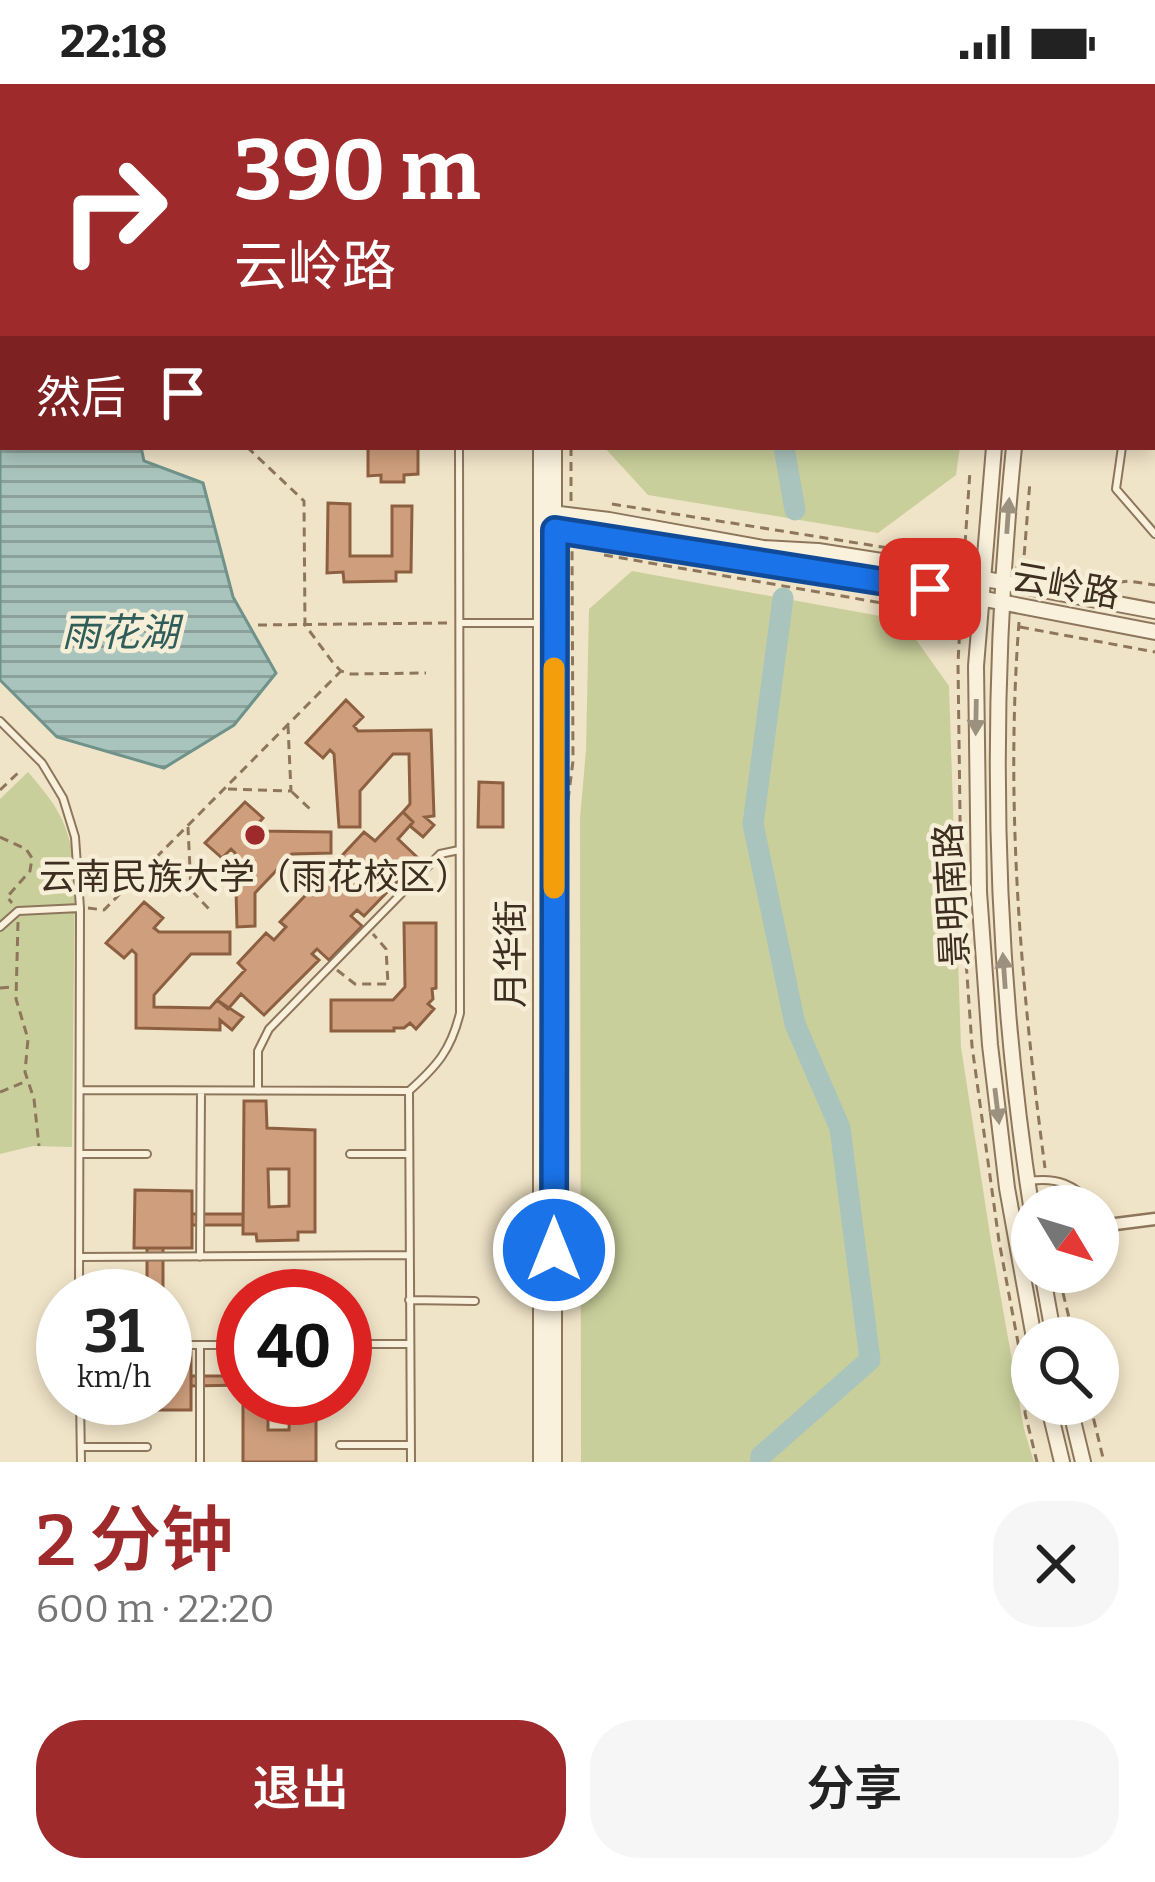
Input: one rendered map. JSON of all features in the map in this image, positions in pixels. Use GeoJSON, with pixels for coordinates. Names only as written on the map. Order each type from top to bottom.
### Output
{"type":"FeatureCollection","features":[{"type":"Feature","properties":{"kind":"street","name":"月华街"},"geometry":{"type":"LineString","coordinates":[[541,450],[548,522],[554,1462]]}},
{"type":"Feature","properties":{"kind":"street","name":"月华街"},"geometry":{"type":"LineString","coordinates":[[541,1462],[541,622],[554,450]]}},
{"type":"Feature","properties":{"kind":"street","name":"景明南路"},"geometry":{"type":"LineString","coordinates":[[994,450],[979,620],[975,747],[979,892],[1006,1188],[1030,1317]]}},
{"type":"Feature","properties":{"kind":"street","name":"景明南路"},"geometry":{"type":"LineString","coordinates":[[1014,450],[995,748],[1010,1044],[1028,1185]]}},
{"type":"Feature","properties":{"kind":"street","name":"云岭路"},"geometry":{"type":"LineString","coordinates":[[548,522],[609,520],[763,548],[886,562],[1155,611]]}},
{"type":"Feature","properties":{"kind":"street","name":"云岭路"},"geometry":{"type":"LineString","coordinates":[[548,522],[1155,632]]}},
{"type":"Feature","properties":{"kind":"street"},"geometry":{"type":"LineString","coordinates":[[1119,1222],[1155,1219]]}},
{"type":"Feature","properties":{"kind":"street"},"geometry":{"type":"LineString","coordinates":[[1053,1425],[1062,1462]]}},
{"type":"Feature","properties":{"kind":"street"},"geometry":{"type":"LineString","coordinates":[[1074,1425],[1083,1462]]}},
{"type":"Feature","properties":{"kind":"lane"},"geometry":{"type":"LineString","coordinates":[[80,1090],[409,1091],[440,1061],[453,1040],[460,1012],[459,450]]}},
{"type":"Feature","properties":{"kind":"lane"},"geometry":{"type":"LineString","coordinates":[[1122,450],[1116,489],[1155,534]]}},
{"type":"Feature","properties":{"kind":"lane"},"geometry":{"type":"LineString","coordinates":[[460,623],[541,622]]}},
{"type":"Feature","properties":{"kind":"lane"},"geometry":{"type":"LineString","coordinates":[[0,721],[42,763],[63,798],[75,837],[80,908],[79,1269]]}},
{"type":"Feature","properties":{"kind":"lane"},"geometry":{"type":"LineString","coordinates":[[258,1091],[258,1051],[268,1029],[440,854],[459,850]]}},
{"type":"Feature","properties":{"kind":"lane"},"geometry":{"type":"LineString","coordinates":[[0,927],[18,911],[80,908]]}},
{"type":"Feature","properties":{"kind":"lane"},"geometry":{"type":"LineString","coordinates":[[200,1257],[201,1091]]}},
{"type":"Feature","properties":{"kind":"lane"},"geometry":{"type":"LineString","coordinates":[[409,1091],[411,1462]]}},
{"type":"Feature","properties":{"kind":"lane"},"geometry":{"type":"LineString","coordinates":[[80,1154],[147,1154]]}},
{"type":"Feature","properties":{"kind":"lane"},"geometry":{"type":"LineString","coordinates":[[350,1154],[410,1154]]}},
{"type":"Feature","properties":{"kind":"lane"},"geometry":{"type":"LineString","coordinates":[[1027,1181],[1046,1179],[1070,1185]]}},
{"type":"Feature","properties":{"kind":"lane"},"geometry":{"type":"LineString","coordinates":[[79,1257],[410,1255]]}},
{"type":"Feature","properties":{"kind":"lane"},"geometry":{"type":"LineString","coordinates":[[409,1300],[475,1301]]}},
{"type":"Feature","properties":{"kind":"lane"},"geometry":{"type":"LineString","coordinates":[[372,1345],[409,1344]]}},
{"type":"Feature","properties":{"kind":"lane"},"geometry":{"type":"LineString","coordinates":[[192,1345],[216,1345]]}},
{"type":"Feature","properties":{"kind":"lane"},"geometry":{"type":"LineString","coordinates":[[200,1345],[200,1462]]}},
{"type":"Feature","properties":{"kind":"lane"},"geometry":{"type":"LineString","coordinates":[[81,1425],[81,1462]]}},
{"type":"Feature","properties":{"kind":"lane"},"geometry":{"type":"LineString","coordinates":[[340,1444],[410,1444]]}},
{"type":"Feature","properties":{"kind":"lane"},"geometry":{"type":"LineString","coordinates":[[81,1447],[147,1447]]}},
{"type":"Feature","properties":{"kind":"path"},"geometry":{"type":"LineString","coordinates":[[250,450],[304,501],[305,625],[341,671],[427,673]]}},
{"type":"Feature","properties":{"kind":"path"},"geometry":{"type":"LineString","coordinates":[[1023,569],[1030,481]]}},
{"type":"Feature","properties":{"kind":"path"},"geometry":{"type":"LineString","coordinates":[[612,504],[983,563]]}},
{"type":"Feature","properties":{"kind":"path"},"geometry":{"type":"LineString","coordinates":[[604,555],[979,620]]}},
{"type":"Feature","properties":{"kind":"path"},"geometry":{"type":"LineString","coordinates":[[1004,566],[1103,584],[1155,585]]}},
{"type":"Feature","properties":{"kind":"path"},"geometry":{"type":"LineString","coordinates":[[1021,607],[1012,747],[1016,897],[1047,1185]]}},
{"type":"Feature","properties":{"kind":"path"},"geometry":{"type":"LineString","coordinates":[[258,625],[460,623]]}},
{"type":"Feature","properties":{"kind":"path"},"geometry":{"type":"LineString","coordinates":[[1019,626],[1155,652]]}},
{"type":"Feature","properties":{"kind":"path"},"geometry":{"type":"LineString","coordinates":[[80,908],[104,910],[341,671]]}},
{"type":"Feature","properties":{"kind":"path"},"geometry":{"type":"LineString","coordinates":[[288,724],[291,790]]}},
{"type":"Feature","properties":{"kind":"path"},"geometry":{"type":"LineString","coordinates":[[0,790],[18,772]]}},
{"type":"Feature","properties":{"kind":"path"},"geometry":{"type":"LineString","coordinates":[[224,789],[291,790],[310,808]]}},
{"type":"Feature","properties":{"kind":"path"},"geometry":{"type":"LineString","coordinates":[[188,825],[191,890],[209,909]]}},
{"type":"Feature","properties":{"kind":"path"},"geometry":{"type":"LineString","coordinates":[[0,837],[26,849],[32,858],[30,871],[8,897],[0,898]]}},
{"type":"Feature","properties":{"kind":"path"},"geometry":{"type":"LineString","coordinates":[[126,887],[191,890]]}},
{"type":"Feature","properties":{"kind":"path"},"geometry":{"type":"LineString","coordinates":[[8,897],[18,911],[16,999],[28,1039],[25,1072],[39,1146]]}},
{"type":"Feature","properties":{"kind":"path"},"geometry":{"type":"LineString","coordinates":[[332,965],[355,984],[388,983],[386,949],[367,929]]}},
{"type":"Feature","properties":{"kind":"path"},"geometry":{"type":"LineString","coordinates":[[0,988],[16,987]]}},
{"type":"Feature","properties":{"kind":"path"},"geometry":{"type":"LineString","coordinates":[[0,1092],[29,1080]]}},
{"type":"Feature","properties":{"kind":"path"},"geometry":{"type":"LineString","coordinates":[[1095,1425],[1104,1462]]}},
{"type":"Feature","properties":{"kind":"green space"},"geometry":{"type":"Polygon","coordinates":[[[607,450],[960,450],[956,475],[878,533],[648,495],[607,450]]]}},
{"type":"Feature","properties":{"kind":"green space"},"geometry":{"type":"Polygon","coordinates":[[[632,571],[902,620],[949,686],[961,1047],[1011,1355],[1011,1425],[1023,1425],[1034,1462],[581,1462],[580,818],[589,609],[632,571]]]}},
{"type":"Feature","properties":{"kind":"green space"},"geometry":{"type":"Polygon","coordinates":[[[28,772],[60,815],[75,866],[72,1147],[33,1146],[0,1154],[0,799],[28,772]]]}},
{"type":"Feature","properties":{"kind":"water","name":"雨花湖"},"geometry":{"type":"Polygon","coordinates":[[[0,450],[142,450],[144,461],[203,483],[233,597],[276,673],[234,725],[164,768],[57,737],[0,680],[0,450]]]}},
{"type":"Feature","properties":{"kind":"building"},"geometry":{"type":"Polygon","coordinates":[[[368,450],[418,450],[418,474],[404,475],[404,482],[381,482],[381,475],[368,476],[368,450]]]}},
{"type":"Feature","properties":{"kind":"building"},"geometry":{"type":"Polygon","coordinates":[[[328,503],[350,504],[350,556],[392,556],[392,506],[412,506],[411,572],[396,572],[396,581],[344,582],[343,572],[327,573],[328,503]]]}},
{"type":"Feature","properties":{"kind":"building"},"geometry":{"type":"Polygon","coordinates":[[[346,700],[363,717],[354,726],[358,731],[431,730],[434,816],[425,817],[434,825],[423,837],[403,812],[410,804],[409,754],[393,754],[360,791],[360,827],[339,827],[334,754],[330,750],[323,758],[306,743],[346,700]]]}},
{"type":"Feature","properties":{"kind":"building"},"geometry":{"type":"Polygon","coordinates":[[[479,782],[503,783],[503,827],[478,827],[479,782]]]}},
{"type":"Feature","properties":{"kind":"building"},"geometry":{"type":"Polygon","coordinates":[[[245,802],[263,818],[254,828],[258,831],[331,832],[331,853],[292,854],[255,893],[255,926],[237,927],[235,853],[231,849],[222,858],[205,843],[245,802]]]}},
{"type":"Feature","properties":{"kind":"building"},"geometry":{"type":"Polygon","coordinates":[[[403,812],[413,822],[398,839],[419,859],[364,916],[357,910],[351,916],[362,926],[329,960],[317,949],[312,954],[319,960],[264,1015],[241,994],[228,1009],[217,1000],[245,970],[238,963],[266,933],[274,940],[286,927],[280,922],[324,876],[331,882],[344,869],[336,862],[364,832],[375,841],[403,812]]]}},
{"type":"Feature","properties":{"kind":"building"},"geometry":{"type":"Polygon","coordinates":[[[144,902],[163,918],[154,928],[159,932],[230,932],[230,954],[191,954],[154,995],[154,1007],[210,1008],[217,1000],[243,1017],[232,1030],[220,1020],[220,1030],[136,1028],[136,954],[132,950],[124,958],[106,943],[144,902]]]}},
{"type":"Feature","properties":{"kind":"building"},"geometry":{"type":"Polygon","coordinates":[[[404,923],[436,923],[436,988],[428,1004],[434,1009],[416,1029],[410,1023],[394,1031],[331,1031],[331,1000],[393,1000],[405,987],[404,923]]]}},
{"type":"Feature","properties":{"kind":"building"},"geometry":{"type":"Polygon","coordinates":[[[244,1101],[266,1101],[267,1128],[315,1130],[315,1232],[298,1232],[298,1240],[257,1241],[256,1234],[243,1234],[244,1101]],[[268,1169],[269,1207],[289,1206],[289,1169],[268,1169]]]}},
{"type":"Feature","properties":{"kind":"building"},"geometry":{"type":"Polygon","coordinates":[[[135,1190],[192,1191],[192,1248],[134,1248],[135,1190]]]}},
{"type":"Feature","properties":{"kind":"building"},"geometry":{"type":"Polygon","coordinates":[[[192,1214],[243,1214],[243,1225],[192,1225],[192,1214]]]}},
{"type":"Feature","properties":{"kind":"building"},"geometry":{"type":"Polygon","coordinates":[[[147,1248],[163,1248],[163,1269],[147,1269],[147,1248]]]}},
{"type":"Feature","properties":{"kind":"building"},"geometry":{"type":"Polygon","coordinates":[[[192,1376],[216,1376],[216,1386],[192,1386],[192,1376]]]}},
{"type":"Feature","properties":{"kind":"building"},"geometry":{"type":"Polygon","coordinates":[[[243,1425],[289,1430],[289,1425],[316,1425],[316,1462],[243,1462],[243,1425]]]}},
{"type":"Feature","properties":{"kind":"waterway"},"geometry":{"type":"LineString","coordinates":[[785,450],[795,510]]}},
{"type":"Feature","properties":{"kind":"waterway"},"geometry":{"type":"LineString","coordinates":[[761,1462],[761,1456],[870,1360],[840,1128],[795,1024],[753,824],[783,598]]}},
{"type":"Feature","properties":{"kind":"slow traffic"},"geometry":{"type":"LineString","coordinates":[[554,668],[554,888]]}},
{"type":"Feature","properties":{"kind":"place","name":"云南民族大学（雨花校区）"},"geometry":{"type":"Point","coordinates":[255,835]}},
{"type":"Feature","properties":{"kind":"route"},"geometry":{"type":"LineString","coordinates":[[554,1250],[555,530],[930,589]]}}]}
